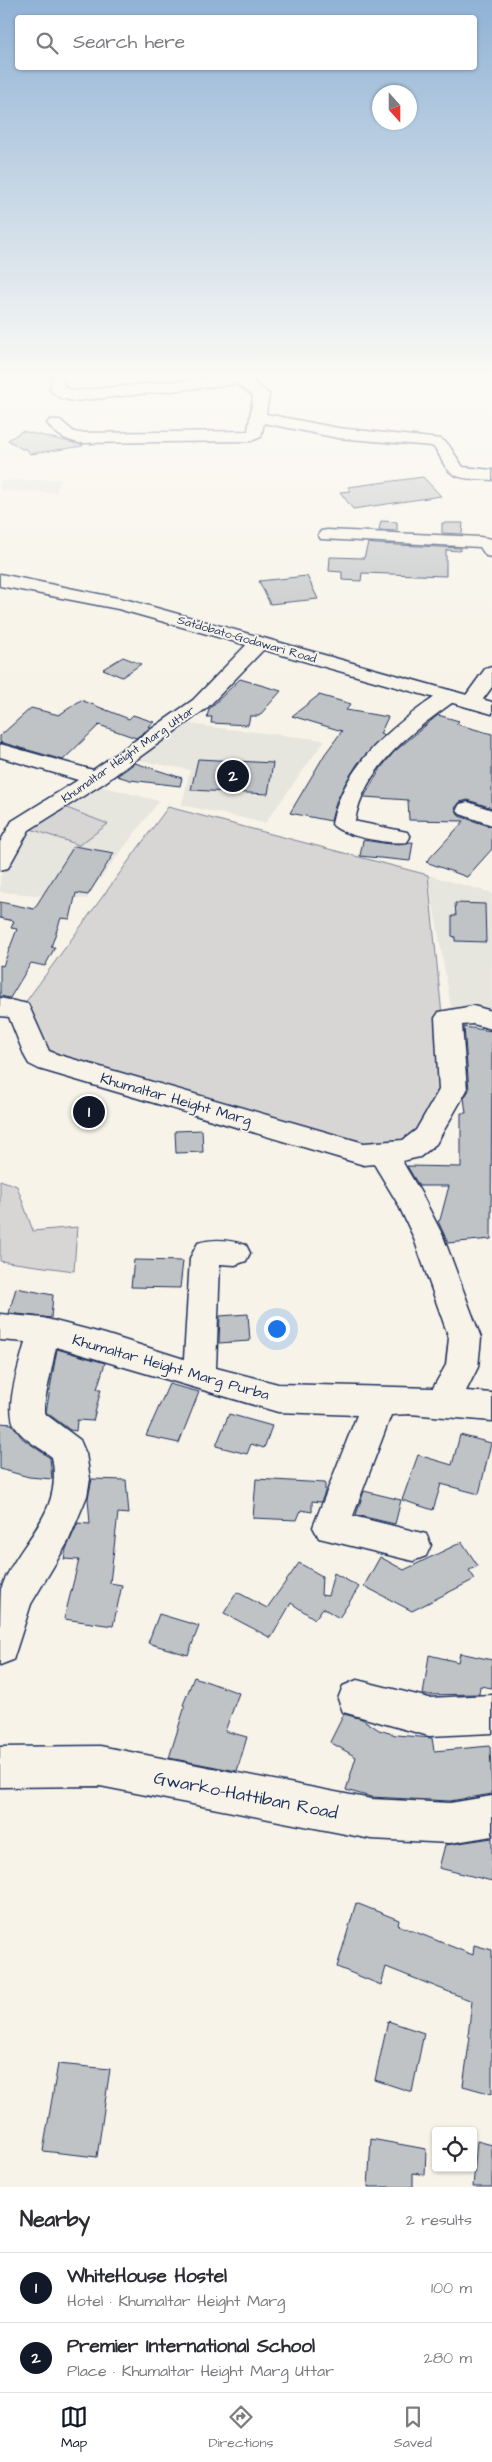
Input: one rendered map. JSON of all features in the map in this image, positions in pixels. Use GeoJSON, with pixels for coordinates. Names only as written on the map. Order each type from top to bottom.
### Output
{"type":"FeatureCollection","features":[{"type":"Feature","properties":{"kind":"street"},"geometry":{"type":"LineString","coordinates":[[327,536],[383,538],[382,546],[420,547],[421,540],[480,542],[489,544],[492,552]]}},
{"type":"Feature","properties":{"kind":"street","name":"Satdobato-Godawari Road"},"geometry":{"type":"LineString","coordinates":[[0,580],[121,604],[492,708]]}},
{"type":"Feature","properties":{"kind":"street","name":"Khumaltar Height Marg Uttar"},"geometry":{"type":"LineString","coordinates":[[0,863],[20,826],[96,778],[200,704],[259,643]]}},
{"type":"Feature","properties":{"kind":"street"},"geometry":{"type":"LineString","coordinates":[[472,702],[492,673]]}},
{"type":"Feature","properties":{"kind":"street"},"geometry":{"type":"LineString","coordinates":[[399,837],[352,828],[344,824],[344,818],[355,792],[383,750],[398,734],[449,696]]}},
{"type":"Feature","properties":{"kind":"street"},"geometry":{"type":"LineString","coordinates":[[0,750],[96,778]]}},
{"type":"Feature","properties":{"kind":"street"},"geometry":{"type":"LineString","coordinates":[[468,809],[492,818]]}},
{"type":"Feature","properties":{"kind":"street","name":"Khumaltar Height Marg"},"geometry":{"type":"LineString","coordinates":[[0,1007],[19,1010],[38,1057],[49,1062],[364,1154],[410,1150],[426,1137],[453,1090],[448,1018],[473,1015],[492,1020]]}},
{"type":"Feature","properties":{"kind":"street"},"geometry":{"type":"LineString","coordinates":[[382,1153],[411,1201],[428,1236],[465,1338],[462,1368],[450,1387],[448,1402]]}},
{"type":"Feature","properties":{"kind":"street"},"geometry":{"type":"LineString","coordinates":[[199,1377],[205,1258],[209,1250],[236,1252]]}},
{"type":"Feature","properties":{"kind":"street","name":"Khumaltar Height Marg Purba"},"geometry":{"type":"LineString","coordinates":[[0,1326],[43,1331],[105,1347],[199,1377],[278,1398],[379,1402],[410,1400],[492,1407]]}},
{"type":"Feature","properties":{"kind":"street"},"geometry":{"type":"LineString","coordinates":[[0,1647],[16,1597],[36,1561],[49,1544],[70,1498],[73,1470],[67,1449],[37,1429],[28,1419],[27,1406],[43,1331]]}},
{"type":"Feature","properties":{"kind":"street"},"geometry":{"type":"LineString","coordinates":[[379,1402],[331,1527],[413,1546]]}},
{"type":"Feature","properties":{"kind":"street"},"geometry":{"type":"LineString","coordinates":[[357,1699],[429,1717],[492,1714]]}},
{"type":"Feature","properties":{"kind":"street","name":"Gwarko-Hattiban Road"},"geometry":{"type":"LineString","coordinates":[[0,1767],[100,1766],[371,1819],[450,1823],[492,1816]]}},
{"type":"Feature","properties":{"kind":"shaded area"},"geometry":{"type":"Polygon","coordinates":[[[61,479],[56,493],[0,491],[0,481],[61,479]]]}},
{"type":"Feature","properties":{"kind":"shaded area"},"geometry":{"type":"Polygon","coordinates":[[[186,723],[325,740],[265,823],[182,805],[190,770],[132,759],[186,723]]]}},
{"type":"Feature","properties":{"kind":"shaded area"},"geometry":{"type":"Polygon","coordinates":[[[92,784],[159,801],[88,895],[88,899],[0,892],[0,877],[28,828],[92,784]]]}},
{"type":"Feature","properties":{"kind":"shaded area"},"geometry":{"type":"Polygon","coordinates":[[[59,805],[108,824],[79,845],[28,828],[59,805]]]}},
{"type":"Feature","properties":{"kind":"shaded area"},"geometry":{"type":"Polygon","coordinates":[[[168,807],[428,875],[442,1015],[453,1086],[410,1151],[361,1164],[192,1115],[35,1064],[14,1018],[168,807]]]}},
{"type":"Feature","properties":{"kind":"shaded area"},"geometry":{"type":"Polygon","coordinates":[[[428,875],[492,893],[492,1014],[452,1012],[428,875]]]}},
{"type":"Feature","properties":{"kind":"shaded area"},"geometry":{"type":"Polygon","coordinates":[[[0,1180],[17,1186],[33,1231],[77,1227],[74,1271],[0,1261],[0,1180]]]}},
{"type":"Feature","properties":{"kind":"building"},"geometry":{"type":"Polygon","coordinates":[[[424,478],[441,496],[353,509],[340,492],[351,491],[348,487],[424,478]]]}},
{"type":"Feature","properties":{"kind":"building"},"geometry":{"type":"Polygon","coordinates":[[[381,521],[397,522],[397,531],[379,530],[381,521]]]}},
{"type":"Feature","properties":{"kind":"building"},"geometry":{"type":"Polygon","coordinates":[[[442,523],[463,523],[462,534],[442,533],[442,523]]]}},
{"type":"Feature","properties":{"kind":"building"},"geometry":{"type":"Polygon","coordinates":[[[368,543],[461,548],[460,551],[446,550],[446,576],[362,573],[361,581],[342,580],[342,572],[329,571],[330,557],[364,558],[368,543]]]}},
{"type":"Feature","properties":{"kind":"building"},"geometry":{"type":"Polygon","coordinates":[[[307,576],[318,599],[270,604],[259,581],[307,576]]]}},
{"type":"Feature","properties":{"kind":"building"},"geometry":{"type":"Polygon","coordinates":[[[123,657],[141,664],[122,677],[103,669],[123,657]]]}},
{"type":"Feature","properties":{"kind":"building"},"geometry":{"type":"Polygon","coordinates":[[[240,679],[281,691],[259,716],[250,716],[248,725],[211,723],[212,717],[207,717],[209,709],[240,679]]]}},
{"type":"Feature","properties":{"kind":"building"},"geometry":{"type":"Polygon","coordinates":[[[319,695],[351,704],[346,710],[388,717],[380,734],[384,735],[358,763],[346,782],[336,802],[331,821],[290,813],[325,754],[342,731],[292,716],[319,695]]]}},
{"type":"Feature","properties":{"kind":"building"},"geometry":{"type":"Polygon","coordinates":[[[81,700],[129,719],[133,715],[154,722],[148,727],[151,727],[136,738],[99,725],[63,760],[0,742],[0,736],[31,708],[59,715],[81,700]]]}},
{"type":"Feature","properties":{"kind":"building"},"geometry":{"type":"Polygon","coordinates":[[[438,715],[459,721],[456,724],[492,734],[492,808],[468,800],[460,802],[455,808],[459,816],[492,827],[492,849],[467,877],[426,862],[464,821],[409,820],[408,800],[364,797],[381,768],[394,752],[438,715]]]}},
{"type":"Feature","properties":{"kind":"building"},"geometry":{"type":"Polygon","coordinates":[[[198,759],[273,763],[268,794],[191,790],[198,759]]]}},
{"type":"Feature","properties":{"kind":"building"},"geometry":{"type":"Polygon","coordinates":[[[135,763],[182,778],[180,786],[130,780],[117,776],[135,763]]]}},
{"type":"Feature","properties":{"kind":"building"},"geometry":{"type":"Polygon","coordinates":[[[363,840],[390,844],[413,842],[410,861],[360,856],[363,840]]]}},
{"type":"Feature","properties":{"kind":"building"},"geometry":{"type":"Polygon","coordinates":[[[74,846],[114,853],[88,895],[76,893],[70,919],[61,918],[51,947],[55,947],[45,966],[31,963],[10,998],[0,996],[0,965],[3,966],[17,929],[11,928],[14,921],[0,918],[0,902],[34,909],[74,846]]]}},
{"type":"Feature","properties":{"kind":"building"},"geometry":{"type":"Polygon","coordinates":[[[455,903],[485,904],[486,942],[455,941],[455,937],[452,936],[452,916],[456,916],[455,903]]]}},
{"type":"Feature","properties":{"kind":"building"},"geometry":{"type":"Polygon","coordinates":[[[464,1027],[492,1031],[491,1239],[448,1243],[438,1221],[440,1220],[449,1186],[419,1186],[407,1166],[461,1167],[461,1113],[466,1113],[464,1098],[469,1090],[464,1027]]]}},
{"type":"Feature","properties":{"kind":"building"},"geometry":{"type":"Polygon","coordinates":[[[202,1130],[203,1152],[176,1153],[175,1131],[202,1130]]]}},
{"type":"Feature","properties":{"kind":"building"},"geometry":{"type":"Polygon","coordinates":[[[134,1260],[183,1261],[180,1288],[131,1287],[134,1260]]]}},
{"type":"Feature","properties":{"kind":"building"},"geometry":{"type":"Polygon","coordinates":[[[16,1288],[53,1295],[51,1318],[9,1313],[16,1288]]]}},
{"type":"Feature","properties":{"kind":"building"},"geometry":{"type":"Polygon","coordinates":[[[248,1314],[250,1341],[219,1343],[220,1316],[248,1314]]]}},
{"type":"Feature","properties":{"kind":"building"},"geometry":{"type":"Polygon","coordinates":[[[57,1349],[105,1363],[97,1389],[101,1389],[93,1421],[77,1420],[76,1431],[70,1430],[46,1412],[57,1349]]]}},
{"type":"Feature","properties":{"kind":"building"},"geometry":{"type":"Polygon","coordinates":[[[169,1384],[199,1392],[179,1443],[146,1436],[169,1384]]]}},
{"type":"Feature","properties":{"kind":"building"},"geometry":{"type":"Polygon","coordinates":[[[229,1414],[272,1426],[264,1448],[251,1444],[247,1454],[216,1446],[229,1414]]]}},
{"type":"Feature","properties":{"kind":"building"},"geometry":{"type":"Polygon","coordinates":[[[0,1423],[12,1424],[22,1438],[50,1458],[52,1479],[29,1477],[0,1469],[0,1423]]]}},
{"type":"Feature","properties":{"kind":"building"},"geometry":{"type":"Polygon","coordinates":[[[460,1435],[491,1443],[479,1494],[441,1484],[433,1510],[402,1500],[418,1455],[452,1465],[460,1435]]]}},
{"type":"Feature","properties":{"kind":"building"},"geometry":{"type":"Polygon","coordinates":[[[92,1479],[126,1480],[129,1514],[118,1513],[110,1583],[122,1585],[113,1626],[64,1619],[79,1560],[64,1559],[66,1549],[78,1523],[90,1524],[88,1498],[92,1479]]]}},
{"type":"Feature","properties":{"kind":"building"},"geometry":{"type":"Polygon","coordinates":[[[256,1479],[325,1483],[325,1492],[321,1502],[312,1501],[312,1512],[301,1510],[297,1520],[253,1518],[256,1479]]]}},
{"type":"Feature","properties":{"kind":"building"},"geometry":{"type":"Polygon","coordinates":[[[364,1491],[401,1500],[395,1524],[356,1515],[364,1491]]]}},
{"type":"Feature","properties":{"kind":"building"},"geometry":{"type":"Polygon","coordinates":[[[462,1542],[478,1566],[469,1570],[475,1579],[412,1611],[364,1586],[380,1557],[404,1570],[462,1542]]]}},
{"type":"Feature","properties":{"kind":"building"},"geometry":{"type":"Polygon","coordinates":[[[299,1563],[322,1576],[321,1595],[328,1596],[334,1573],[359,1587],[339,1618],[323,1608],[315,1619],[291,1603],[271,1638],[224,1613],[237,1592],[267,1608],[299,1563]]]}},
{"type":"Feature","properties":{"kind":"building"},"geometry":{"type":"Polygon","coordinates":[[[159,1614],[199,1626],[188,1655],[148,1643],[159,1614]]]}},
{"type":"Feature","properties":{"kind":"building"},"geometry":{"type":"Polygon","coordinates":[[[460,1653],[492,1660],[492,1688],[480,1686],[479,1694],[423,1695],[429,1655],[458,1662],[460,1653]]]}},
{"type":"Feature","properties":{"kind":"building"},"geometry":{"type":"Polygon","coordinates":[[[194,1677],[239,1693],[225,1731],[247,1737],[237,1771],[169,1758],[185,1706],[183,1705],[194,1677]]]}},
{"type":"Feature","properties":{"kind":"building"},"geometry":{"type":"Polygon","coordinates":[[[344,1714],[362,1719],[379,1730],[396,1735],[432,1738],[434,1751],[490,1746],[492,1794],[450,1801],[371,1797],[346,1790],[356,1757],[330,1742],[344,1714]]]}},
{"type":"Feature","properties":{"kind":"building"},"geometry":{"type":"Polygon","coordinates":[[[492,1838],[492,1881],[439,1868],[445,1845],[492,1838]]]}},
{"type":"Feature","properties":{"kind":"building"},"geometry":{"type":"Polygon","coordinates":[[[356,1903],[399,1920],[398,1925],[473,1955],[474,1945],[492,1950],[492,2094],[463,2086],[470,2037],[468,2036],[472,2001],[386,1967],[381,1985],[337,1967],[356,1903]]]}},
{"type":"Feature","properties":{"kind":"building"},"geometry":{"type":"Polygon","coordinates":[[[388,2021],[424,2033],[412,2092],[375,2080],[388,2021]]]}},
{"type":"Feature","properties":{"kind":"building"},"geometry":{"type":"Polygon","coordinates":[[[58,2064],[110,2069],[97,2157],[43,2151],[58,2064]]]}},
{"type":"Feature","properties":{"kind":"building"},"geometry":{"type":"Polygon","coordinates":[[[371,2139],[426,2149],[425,2175],[413,2173],[413,2187],[368,2187],[371,2139]]]}},
{"type":"Feature","properties":{"kind":"building"},"geometry":{"type":"Polygon","coordinates":[[[477,2141],[492,2145],[492,2187],[473,2187],[474,2172],[477,2172],[477,2141]]]}},
{"type":"Feature","properties":{"kind":"place","name":"Premier International School"},"geometry":{"type":"Point","coordinates":[233,776]}},
{"type":"Feature","properties":{"kind":"place","name":"WhiteHouse Hostel"},"geometry":{"type":"Point","coordinates":[89,1112]}}]}
